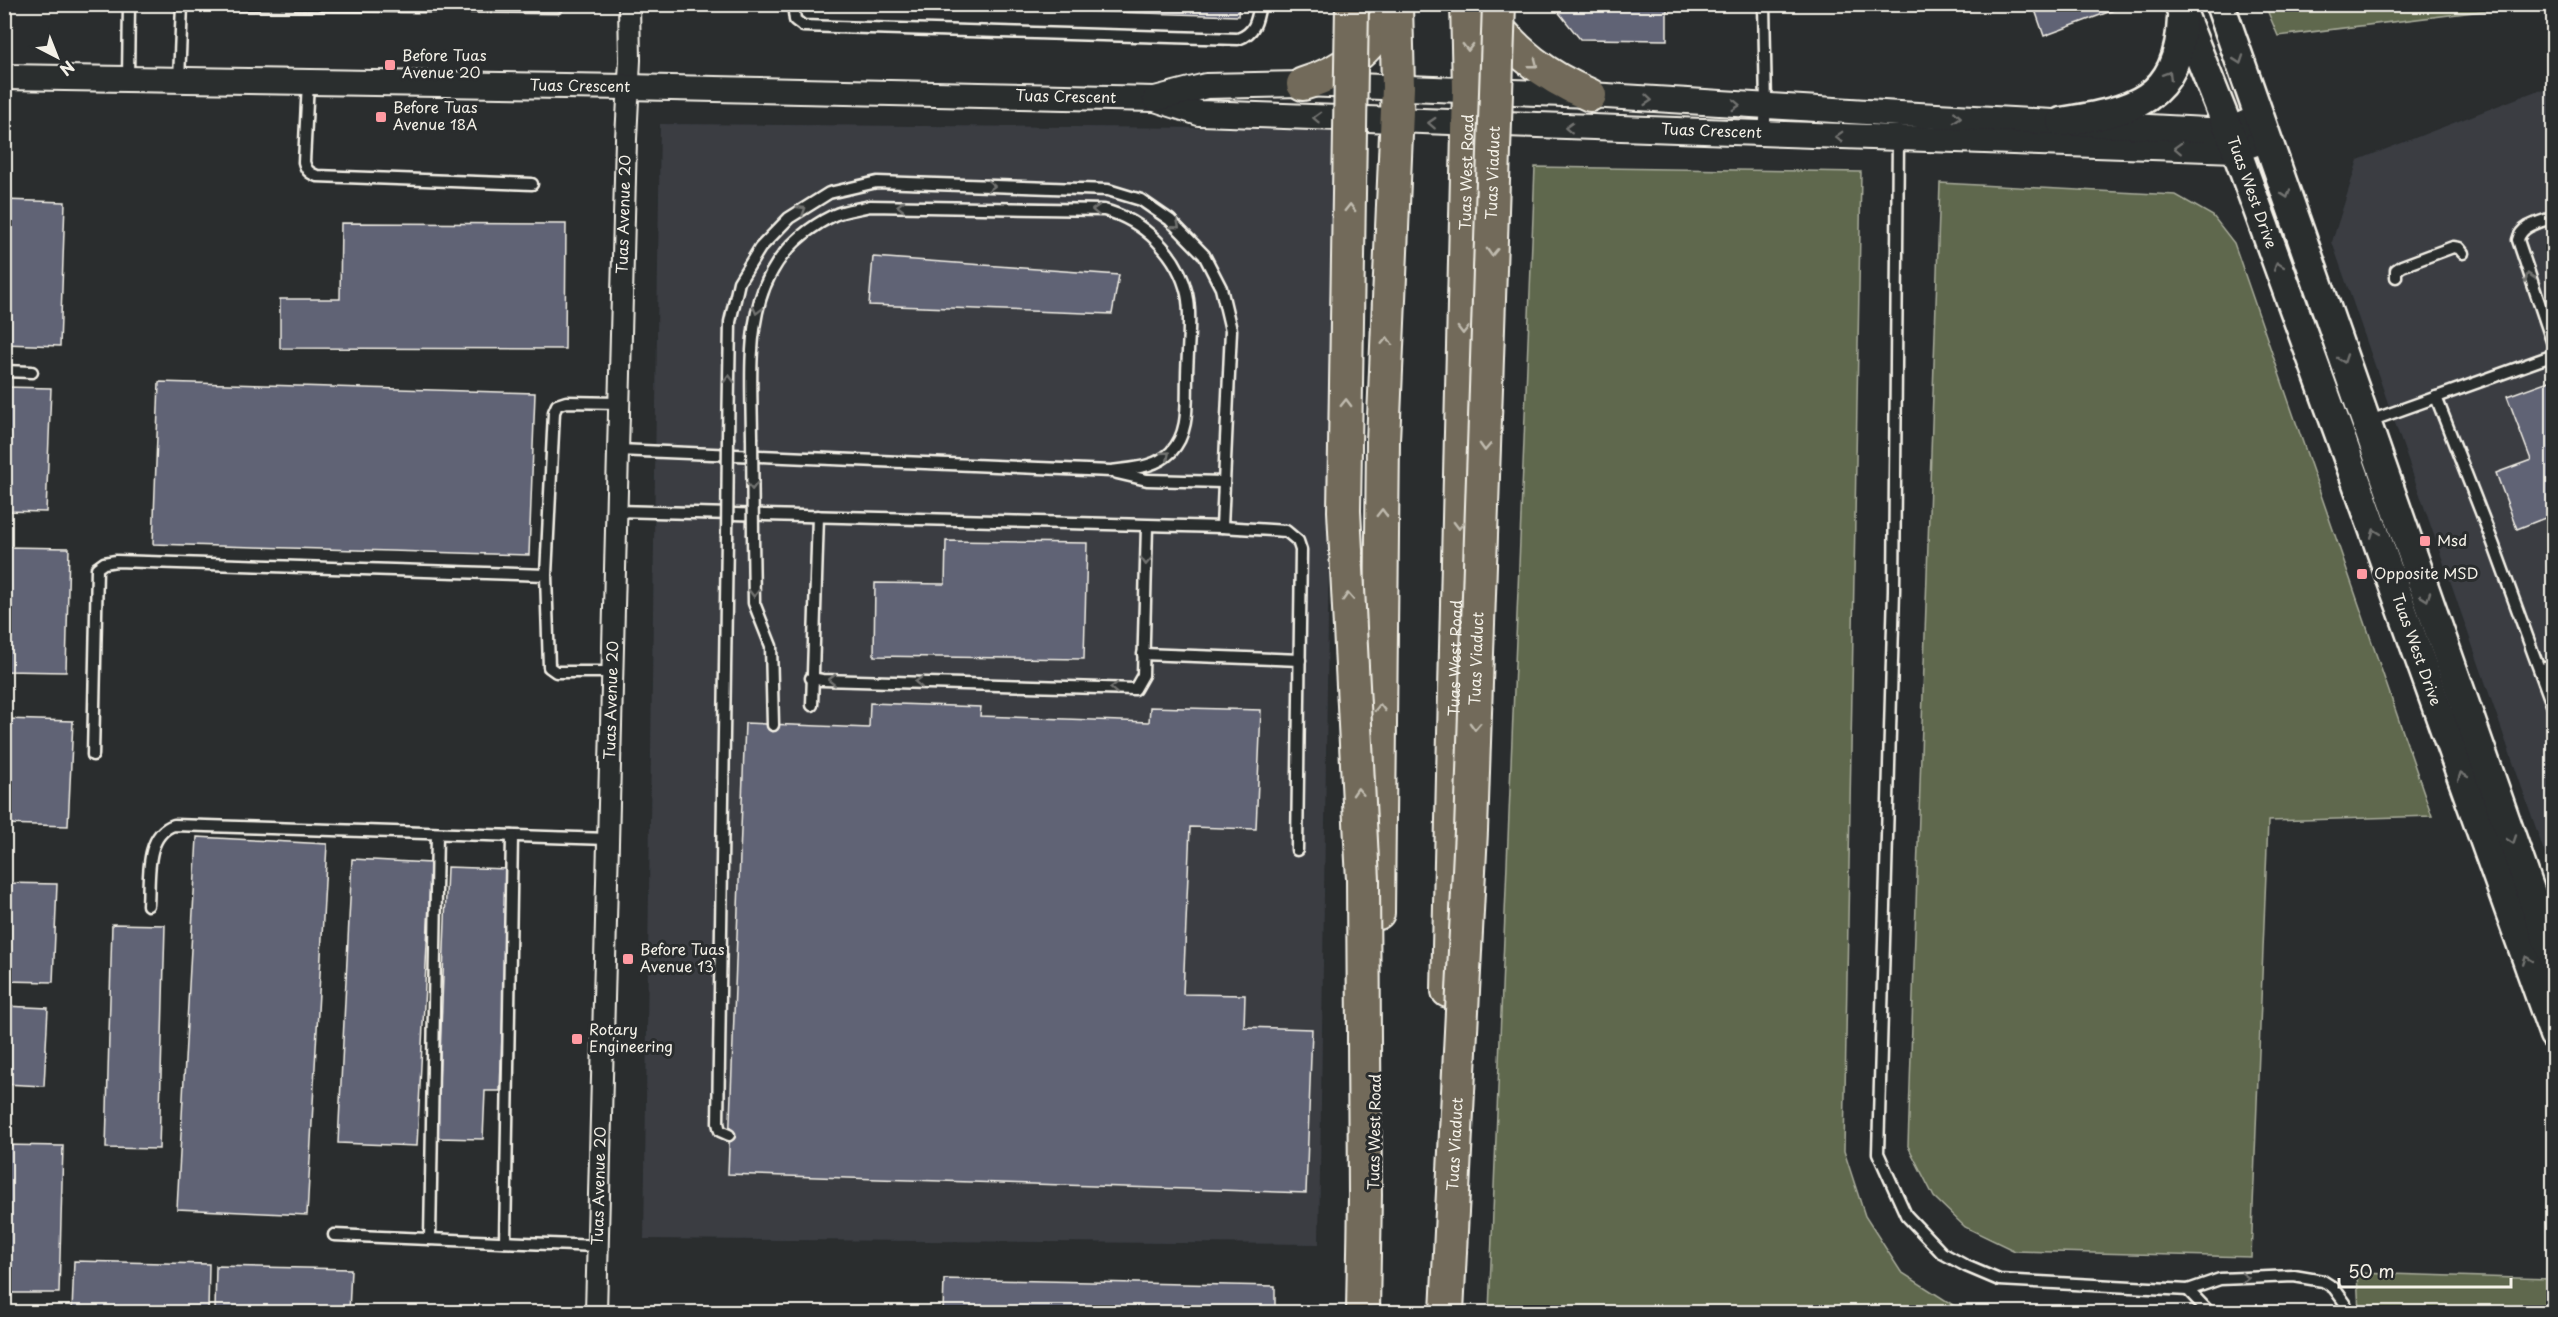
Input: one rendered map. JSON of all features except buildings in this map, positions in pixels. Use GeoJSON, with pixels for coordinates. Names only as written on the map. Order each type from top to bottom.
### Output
{"type":"FeatureCollection","features":[{"type":"Feature","properties":{"kind":"main road"},"geometry":{"type":"LineString","coordinates":[[1352,4],[1344,511],[1362,880],[1365,1184],[1363,1312]]}},
{"type":"Feature","properties":{"kind":"main road"},"geometry":{"type":"LineString","coordinates":[[1303,84],[1335,72],[1363,51],[1384,23],[1394,4]]}},
{"type":"Feature","properties":{"kind":"main road","name":"Tuas West Road"},"geometry":{"type":"LineString","coordinates":[[1373,1312],[1383,441],[1398,87],[1394,4]]}},
{"type":"Feature","properties":{"kind":"main road","name":"Tuas West Road"},"geometry":{"type":"LineString","coordinates":[[1441,1312],[1469,89],[1467,4]]}},
{"type":"Feature","properties":{"kind":"main road"},"geometry":{"type":"LineString","coordinates":[[1482,4],[1495,25],[1522,54],[1554,78],[1590,95]]}},
{"type":"Feature","properties":{"kind":"main road","name":"Tuas Viaduct"},"geometry":{"type":"LineString","coordinates":[[1447,1312],[1471,831],[1499,4]]}},
{"type":"Feature","properties":{"kind":"main road","name":"Tuas West Drive"},"geometry":{"type":"LineString","coordinates":[[2220,4],[2263,128],[2352,428],[2553,1035]]}},
{"type":"Feature","properties":{"kind":"main road"},"geometry":{"type":"LineString","coordinates":[[2061,122],[2104,115],[2133,106],[2160,87],[2171,74],[2181,43],[2181,10]]}},
{"type":"Feature","properties":{"kind":"main road","name":"Tuas West Drive"},"geometry":{"type":"LineString","coordinates":[[2181,10],[2352,428],[2553,959]]}},
{"type":"Feature","properties":{"kind":"street","name":"Tuas Avenue 20"},"geometry":{"type":"LineString","coordinates":[[596,1312],[627,87],[630,60],[629,4]]}},
{"type":"Feature","properties":{"kind":"street","name":"Tuas Crescent"},"geometry":{"type":"LineString","coordinates":[[4,77],[627,87],[1155,99],[1206,86],[1303,84],[1590,95],[1766,107],[2061,122],[2233,140]]}},
{"type":"Feature","properties":{"kind":"street","name":"Tuas Crescent"},"geometry":{"type":"LineString","coordinates":[[1155,99],[1199,113],[1898,139],[2233,140],[2263,128]]}},
{"type":"Feature","properties":{"kind":"lane"},"geometry":{"type":"LineString","coordinates":[[128,79],[129,4]]}},
{"type":"Feature","properties":{"kind":"lane"},"geometry":{"type":"LineString","coordinates":[[178,80],[182,5],[557,7],[559,4]]}},
{"type":"Feature","properties":{"kind":"lane"},"geometry":{"type":"LineString","coordinates":[[793,4],[795,20],[803,26],[1238,39],[1247,36],[1256,24],[1260,4]]}},
{"type":"Feature","properties":{"kind":"lane"},"geometry":{"type":"LineString","coordinates":[[1764,4],[1766,107],[1764,134]]}},
{"type":"Feature","properties":{"kind":"lane"},"geometry":{"type":"LineString","coordinates":[[308,82],[304,162],[311,174],[532,184]]}},
{"type":"Feature","properties":{"kind":"lane"},"geometry":{"type":"LineString","coordinates":[[1898,139],[1893,590],[1878,1154],[1906,1215],[1942,1252],[1966,1266],[1999,1280],[2188,1290],[2220,1279],[2294,1276],[2323,1281],[2334,1288],[2345,1303],[2347,1312]]}},
{"type":"Feature","properties":{"kind":"lane"},"geometry":{"type":"LineString","coordinates":[[729,1135],[720,1131],[718,1123],[729,322],[739,282],[760,248],[789,218],[829,193],[877,182],[1108,190],[1141,200],[1179,228],[1204,255],[1221,288],[1231,330],[1222,527]]}},
{"type":"Feature","properties":{"kind":"lane"},"geometry":{"type":"LineString","coordinates":[[618,450],[1111,471],[1154,465],[1172,451],[1186,425],[1188,296],[1180,273],[1155,238],[1119,214],[1104,210],[870,206],[835,215],[801,237],[778,261],[761,294],[754,322],[751,371],[752,437],[753,535],[754,603],[771,646],[773,724]]}},
{"type":"Feature","properties":{"kind":"lane"},"geometry":{"type":"LineString","coordinates":[[2553,217],[2525,228],[2518,235],[2518,240],[2553,347]]}},
{"type":"Feature","properties":{"kind":"lane"},"geometry":{"type":"LineString","coordinates":[[2396,277],[2396,270],[2402,266],[2454,247],[2459,248],[2463,253]]}},
{"type":"Feature","properties":{"kind":"lane"},"geometry":{"type":"LineString","coordinates":[[2352,428],[2553,355]]}},
{"type":"Feature","properties":{"kind":"lane"},"geometry":{"type":"LineString","coordinates":[[4,371],[32,372]]}},
{"type":"Feature","properties":{"kind":"lane"},"geometry":{"type":"LineString","coordinates":[[2436,397],[2540,670],[2553,710]]}},
{"type":"Feature","properties":{"kind":"lane"},"geometry":{"type":"LineString","coordinates":[[612,672],[556,672],[549,667],[546,575],[556,405],[566,402],[619,403]]}},
{"type":"Feature","properties":{"kind":"lane"},"geometry":{"type":"LineString","coordinates":[[1111,471],[1147,480],[1223,482]]}},
{"type":"Feature","properties":{"kind":"lane"},"geometry":{"type":"LineString","coordinates":[[616,511],[1222,527],[1286,531],[1298,541],[1301,550],[1298,850]]}},
{"type":"Feature","properties":{"kind":"lane"},"geometry":{"type":"LineString","coordinates":[[812,705],[811,678],[818,516]]}},
{"type":"Feature","properties":{"kind":"lane"},"geometry":{"type":"LineString","coordinates":[[811,678],[1135,689],[1143,675],[1147,526]]}},
{"type":"Feature","properties":{"kind":"lane"},"geometry":{"type":"LineString","coordinates":[[93,754],[97,568],[104,563],[116,561],[546,575]]}},
{"type":"Feature","properties":{"kind":"lane"},"geometry":{"type":"LineString","coordinates":[[1143,654],[1300,660]]}},
{"type":"Feature","properties":{"kind":"lane"},"geometry":{"type":"LineString","coordinates":[[2540,670],[2553,665]]}},
{"type":"Feature","properties":{"kind":"lane"},"geometry":{"type":"LineString","coordinates":[[147,905],[153,846],[161,832],[174,825],[608,839]]}},
{"type":"Feature","properties":{"kind":"lane"},"geometry":{"type":"LineString","coordinates":[[430,1239],[437,834]]}},
{"type":"Feature","properties":{"kind":"lane"},"geometry":{"type":"LineString","coordinates":[[505,1242],[512,836]]}},
{"type":"Feature","properties":{"kind":"lane"},"geometry":{"type":"LineString","coordinates":[[334,1235],[597,1246]]}},
{"type":"Feature","properties":{"kind":"lane"},"geometry":{"type":"LineString","coordinates":[[2188,1290],[2209,1312]]}},
{"type":"Feature","properties":{"kind":"shaded area"},"geometry":{"type":"Polygon","coordinates":[[[2553,90],[2553,877],[2332,242],[2358,160],[2536,91],[2553,90]]]}},
{"type":"Feature","properties":{"kind":"shaded area"},"geometry":{"type":"Polygon","coordinates":[[[660,124],[1335,129],[1319,1244],[644,1239],[660,124]]]}},
{"type":"Feature","properties":{"kind":"green space"},"geometry":{"type":"Polygon","coordinates":[[[2265,5],[2531,5],[2278,36],[2265,5]]]}},
{"type":"Feature","properties":{"kind":"green space"},"geometry":{"type":"Polygon","coordinates":[[[1535,167],[1861,172],[1844,1151],[1865,1216],[1901,1272],[1956,1307],[1975,1312],[1489,1312],[1535,167]]]}},
{"type":"Feature","properties":{"kind":"green space"},"geometry":{"type":"Polygon","coordinates":[[[1940,183],[2176,195],[2213,216],[2234,243],[2432,816],[2268,821],[2251,1257],[2015,1251],[1965,1227],[1934,1197],[1908,1146],[1940,183]]]}},
{"type":"Feature","properties":{"kind":"green space"},"geometry":{"type":"Polygon","coordinates":[[[2357,1273],[2553,1279],[2553,1312],[2359,1312],[2357,1273]]]}},
{"type":"Feature","properties":{"kind":"place","name":"Before Tuas Avenue 20"},"geometry":{"type":"Point","coordinates":[390,65]}},
{"type":"Feature","properties":{"kind":"place","name":"Before Tuas Avenue 18A"},"geometry":{"type":"Point","coordinates":[381,117]}},
{"type":"Feature","properties":{"kind":"place","name":"Msd"},"geometry":{"type":"Point","coordinates":[2425,541]}},
{"type":"Feature","properties":{"kind":"place","name":"Opposite MSD"},"geometry":{"type":"Point","coordinates":[2362,574]}},
{"type":"Feature","properties":{"kind":"place","name":"Before Tuas Avenue 13"},"geometry":{"type":"Point","coordinates":[628,959]}},
{"type":"Feature","properties":{"kind":"place","name":"Rotary Engineering"},"geometry":{"type":"Point","coordinates":[577,1039]}}]}
